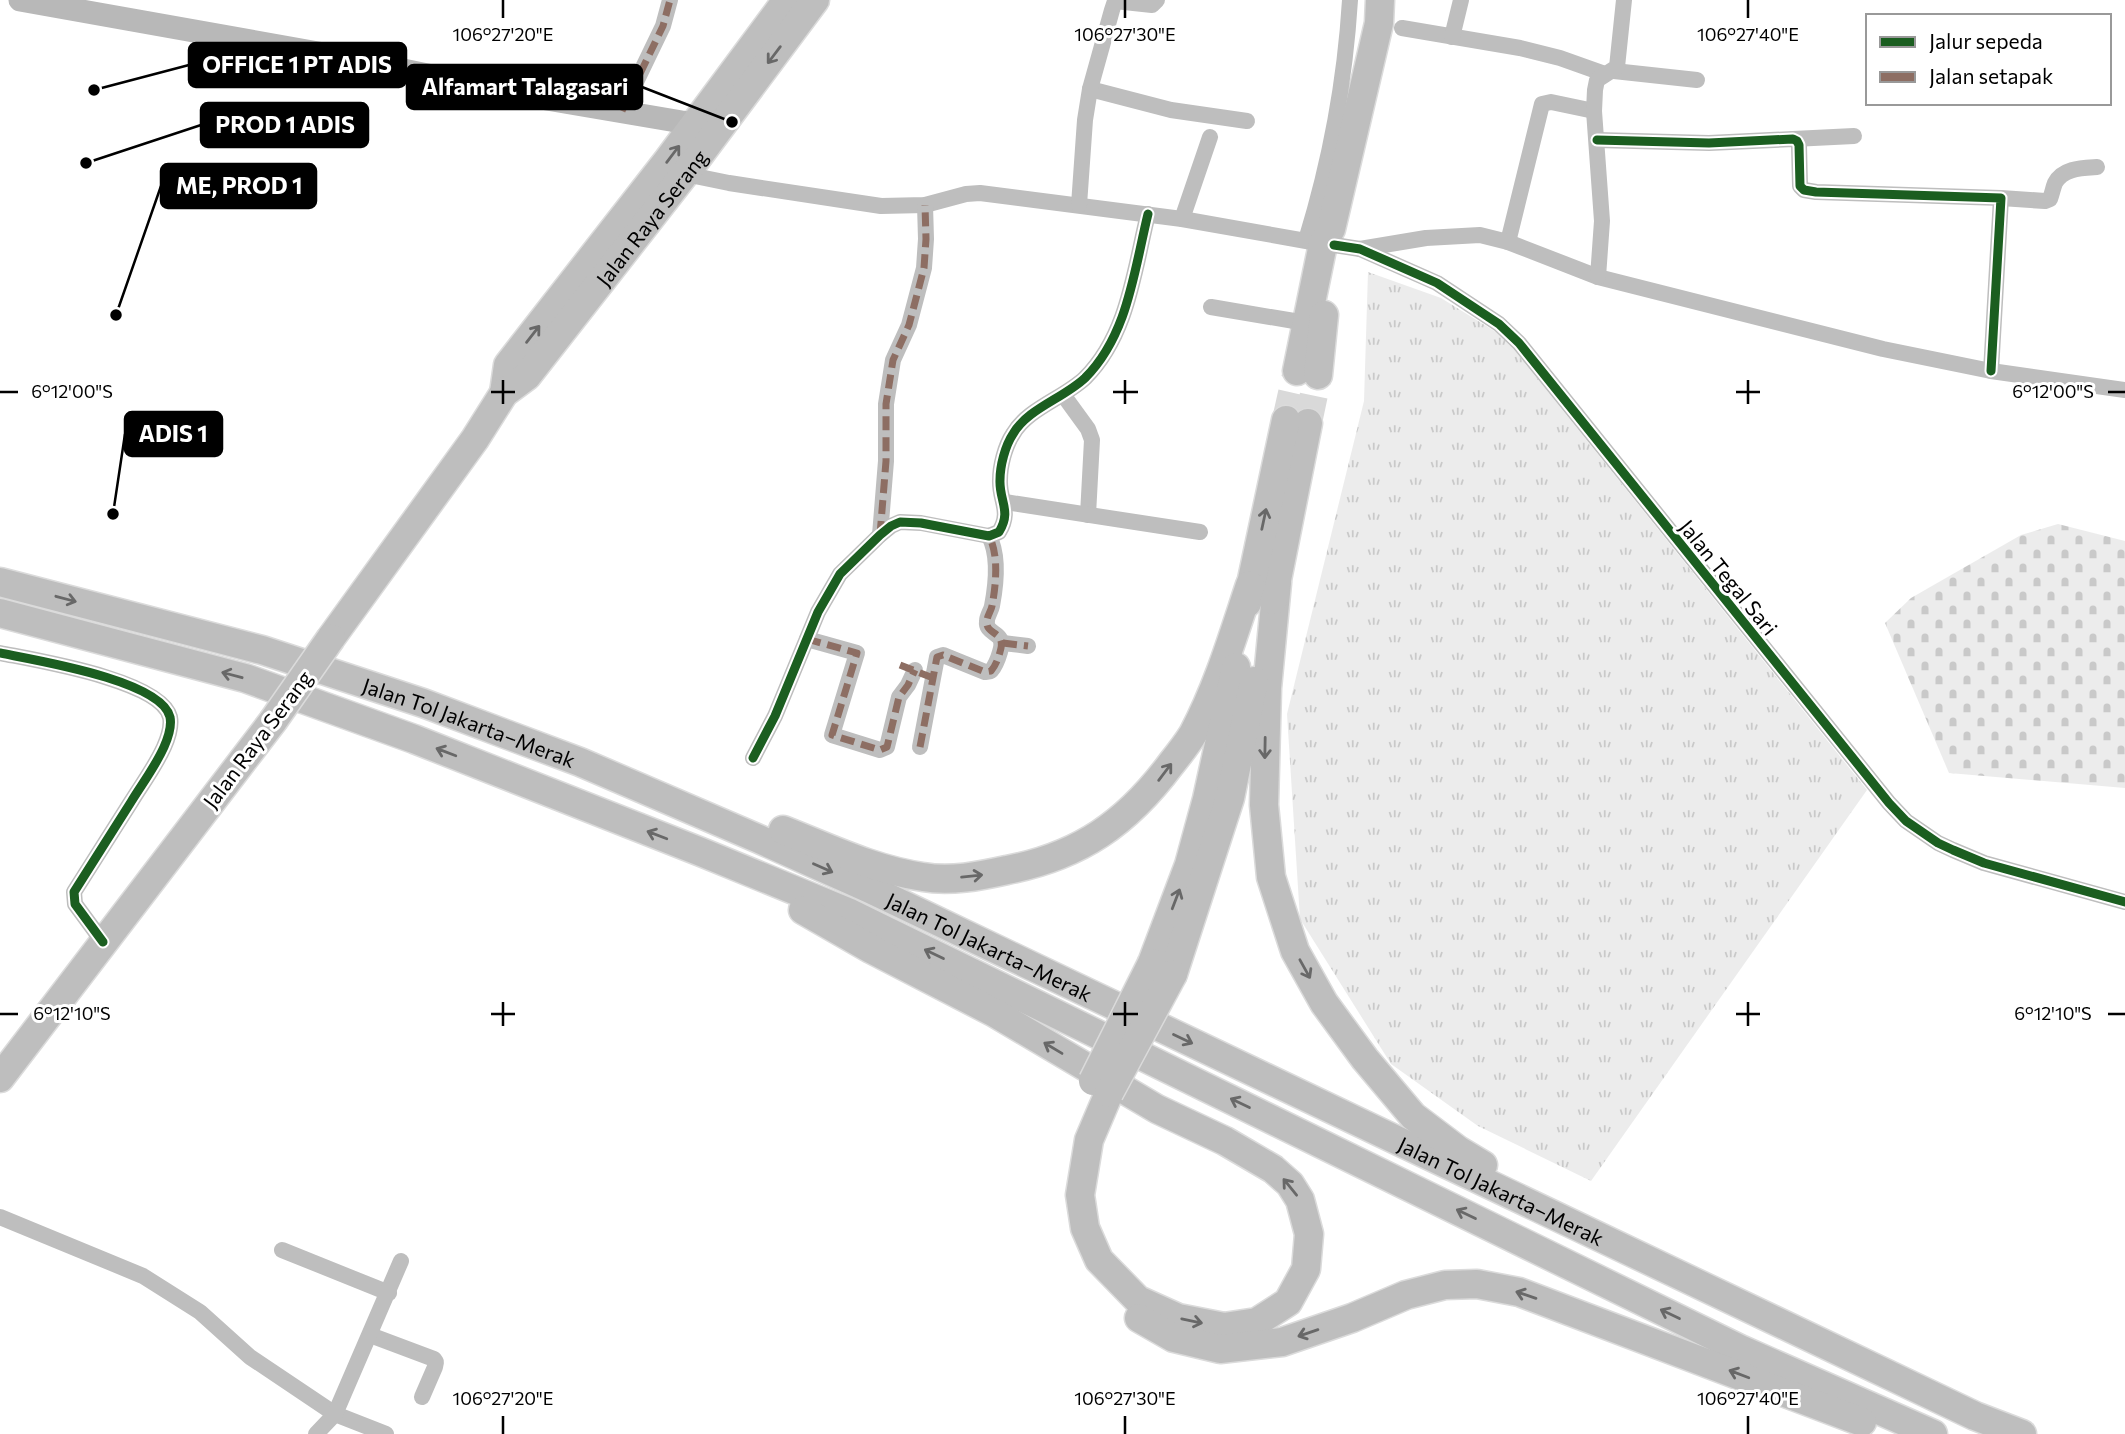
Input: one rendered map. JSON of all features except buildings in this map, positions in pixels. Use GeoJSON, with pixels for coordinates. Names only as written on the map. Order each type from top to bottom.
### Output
{"type":"FeatureCollection","features":[{"type":"Feature","properties":{"kind":"highway","name":"Jalan Raya Serang"},"geometry":{"type":"LineString","coordinates":[[0,1079],[273,721],[475,439],[504,393],[527,376],[685,174],[704,130],[787,0]]}},
{"type":"Feature","properties":{"kind":"highway","name":"Jalan Raya Serang"},"geometry":{"type":"LineString","coordinates":[[504,393],[508,365],[815,0]]}},
{"type":"Feature","properties":{"kind":"highway"},"geometry":{"type":"LineString","coordinates":[[1331,242],[1306,323],[1307,373],[1331,242],[1378,23],[1380,0]]}},
{"type":"Feature","properties":{"kind":"highway"},"geometry":{"type":"LineString","coordinates":[[1297,422],[1264,584],[1253,684],[1230,798],[1162,969],[1074,1136],[1066,1192],[1071,1230],[1085,1264],[1122,1310],[1174,1338],[1220,1349],[1282,1342],[1352,1318],[1406,1295],[1445,1285],[1477,1283],[1519,1292],[1894,1434]]}},
{"type":"Feature","properties":{"kind":"highway","name":"Jalan Tol Jakarta–Merak"},"geometry":{"type":"LineString","coordinates":[[0,582],[262,650],[423,703],[580,762],[870,890],[1975,1416],[2022,1434]]}},
{"type":"Feature","properties":{"kind":"highway"},"geometry":{"type":"LineString","coordinates":[[580,762],[641,778],[904,874],[927,878],[974,877],[1057,858],[1090,841],[1119,821],[1152,790],[1192,736],[1264,584]]}},
{"type":"Feature","properties":{"kind":"highway"},"geometry":{"type":"LineString","coordinates":[[1264,584],[1267,688],[1264,805],[1271,877],[1295,951],[1324,1003],[1365,1059],[1413,1116],[1458,1150],[1492,1170],[1807,1333],[1975,1416]]}},
{"type":"Feature","properties":{"kind":"highway","name":"Jalan Tol Jakarta–Merak"},"geometry":{"type":"LineString","coordinates":[[0,613],[245,678],[414,739],[850,914],[1740,1349],[1933,1434]]}},
{"type":"Feature","properties":{"kind":"highway"},"geometry":{"type":"LineString","coordinates":[[701,852],[871,949],[993,1012],[1157,1109],[1225,1141],[1273,1169],[1290,1184],[1300,1200],[1309,1234],[1306,1269],[1288,1302],[1257,1322],[1224,1327],[1178,1318],[1138,1300],[1099,1260],[1085,1228],[1080,1195],[1101,1087]]}},
{"type":"Feature","properties":{"kind":"main road"},"geometry":{"type":"LineString","coordinates":[[20,0],[335,56],[536,97],[622,111],[704,130]]}},
{"type":"Feature","properties":{"kind":"street"},"geometry":{"type":"LineString","coordinates":[[622,111],[663,26],[670,0]]}},
{"type":"Feature","properties":{"kind":"street"},"geometry":{"type":"LineString","coordinates":[[1079,205],[1090,89],[1115,1],[1152,5],[1157,0]]}},
{"type":"Feature","properties":{"kind":"street"},"geometry":{"type":"LineString","coordinates":[[1331,242],[1331,146],[1347,48],[1350,0]]}},
{"type":"Feature","properties":{"kind":"street"},"geometry":{"type":"LineString","coordinates":[[1452,37],[1461,0]]}},
{"type":"Feature","properties":{"kind":"street"},"geometry":{"type":"LineString","coordinates":[[1598,277],[1602,221],[1594,111],[1595,90],[1597,80],[1618,63],[1624,0]]}},
{"type":"Feature","properties":{"kind":"street"},"geometry":{"type":"LineString","coordinates":[[1402,28],[1520,48],[1609,72],[1697,80]]}},
{"type":"Feature","properties":{"kind":"street"},"geometry":{"type":"LineString","coordinates":[[1090,89],[1171,110],[1247,121]]}},
{"type":"Feature","properties":{"kind":"street"},"geometry":{"type":"LineString","coordinates":[[1508,242],[1542,104],[1551,102],[1594,111]]}},
{"type":"Feature","properties":{"kind":"street"},"geometry":{"type":"LineString","coordinates":[[1597,140],[1709,143],[1854,136]]}},
{"type":"Feature","properties":{"kind":"street"},"geometry":{"type":"LineString","coordinates":[[1182,219],[1210,138]]}},
{"type":"Feature","properties":{"kind":"street"},"geometry":{"type":"LineString","coordinates":[[1793,139],[1799,145],[1800,186],[1804,190],[2045,201],[2050,199],[2059,176],[2080,168],[2097,167]]}},
{"type":"Feature","properties":{"kind":"street"},"geometry":{"type":"LineString","coordinates":[[685,174],[863,205],[925,205],[972,193],[1148,214],[1331,242],[1480,235],[1508,242],[1598,277],[1883,349],[1991,371],[2125,390]]}},
{"type":"Feature","properties":{"kind":"street"},"geometry":{"type":"LineString","coordinates":[[1991,371],[2001,198]]}},
{"type":"Feature","properties":{"kind":"street"},"geometry":{"type":"LineString","coordinates":[[880,535],[886,461],[886,404],[894,360],[909,325],[923,268],[925,205]]}},
{"type":"Feature","properties":{"kind":"street"},"geometry":{"type":"LineString","coordinates":[[753,758],[775,716],[818,612],[840,574],[880,535],[900,522],[921,523],[989,536],[999,532],[1006,515],[1000,477],[1007,445],[1013,433],[1034,413],[1064,396],[1090,372],[1106,352],[1121,324],[1148,214]]}},
{"type":"Feature","properties":{"kind":"street","name":"Jalan Tegal Sari"},"geometry":{"type":"LineString","coordinates":[[1331,242],[1437,283],[1499,324],[1519,343],[1888,803],[1906,821],[1938,843],[1984,863],[2125,902]]}},
{"type":"Feature","properties":{"kind":"street"},"geometry":{"type":"LineString","coordinates":[[1211,307],[1306,323]]}},
{"type":"Feature","properties":{"kind":"street"},"geometry":{"type":"LineString","coordinates":[[1064,396],[1088,429],[1091,440],[1088,515]]}},
{"type":"Feature","properties":{"kind":"street"},"geometry":{"type":"LineString","coordinates":[[1005,502],[1200,532]]}},
{"type":"Feature","properties":{"kind":"street"},"geometry":{"type":"LineString","coordinates":[[920,747],[935,664],[940,655],[985,672],[996,666],[1003,643],[986,624],[993,598],[995,555],[989,536]]}},
{"type":"Feature","properties":{"kind":"street"},"geometry":{"type":"LineString","coordinates":[[807,639],[858,653],[832,735],[880,750],[887,747],[907,667],[933,678]]}},
{"type":"Feature","properties":{"kind":"street"},"geometry":{"type":"LineString","coordinates":[[1003,643],[1028,646]]}},
{"type":"Feature","properties":{"kind":"street"},"geometry":{"type":"LineString","coordinates":[[0,653],[119,681],[143,691],[164,705],[170,717],[169,733],[158,760],[74,892],[75,905],[103,942]]}},
{"type":"Feature","properties":{"kind":"street"},"geometry":{"type":"LineString","coordinates":[[0,1217],[143,1276],[200,1312],[250,1357],[335,1414],[386,1434]]}},
{"type":"Feature","properties":{"kind":"street"},"geometry":{"type":"LineString","coordinates":[[282,1250],[389,1293]]}},
{"type":"Feature","properties":{"kind":"street"},"geometry":{"type":"LineString","coordinates":[[316,1434],[335,1414],[401,1261]]}},
{"type":"Feature","properties":{"kind":"street"},"geometry":{"type":"LineString","coordinates":[[370,1335],[434,1359],[436,1362],[422,1398]]}},
{"type":"Feature","properties":{"kind":"green space"},"geometry":{"type":"Polygon","coordinates":[[[1368,272],[1441,298],[1504,337],[1867,790],[1591,1181],[1478,1126],[1391,1064],[1300,919],[1287,714],[1364,401],[1368,272]]]}},
{"type":"Feature","properties":{"kind":"green space"},"geometry":{"type":"Polygon","coordinates":[[[2058,524],[2125,541],[2125,788],[1949,773],[1885,623],[1911,598],[2021,535],[2058,524]]]}},
{"type":"Feature","properties":{"kind":"tunnel"},"geometry":{"type":"LineString","coordinates":[[1286,420],[1297,371]]}},
{"type":"Feature","properties":{"kind":"tunnel"},"geometry":{"type":"LineString","coordinates":[[1308,423],[1318,375]]}},
{"type":"Feature","properties":{"kind":"marked path"},"geometry":{"type":"LineString","coordinates":[[622,111],[663,26],[670,0]]}},
{"type":"Feature","properties":{"kind":"marked path"},"geometry":{"type":"LineString","coordinates":[[880,535],[886,461],[886,404],[893,360],[909,325],[924,268],[925,205]]}},
{"type":"Feature","properties":{"kind":"marked path"},"geometry":{"type":"LineString","coordinates":[[920,747],[937,657],[943,655],[985,672],[991,671],[996,664],[1001,640],[987,626],[996,570],[989,536]]}},
{"type":"Feature","properties":{"kind":"marked path"},"geometry":{"type":"LineString","coordinates":[[807,639],[857,653],[832,735],[880,750],[887,747],[899,697],[915,670]]}},
{"type":"Feature","properties":{"kind":"marked path"},"geometry":{"type":"LineString","coordinates":[[1003,643],[1028,646]]}},
{"type":"Feature","properties":{"kind":"marked path"},"geometry":{"type":"LineString","coordinates":[[900,665],[933,678]]}},
{"type":"Feature","properties":{"kind":"cycle path"},"geometry":{"type":"LineString","coordinates":[[1597,140],[1709,143],[1793,139],[1799,145],[1800,186],[1804,190],[2001,198],[1991,371]]}},
{"type":"Feature","properties":{"kind":"cycle path"},"geometry":{"type":"LineString","coordinates":[[753,758],[775,716],[818,612],[840,574],[880,535],[900,522],[921,523],[989,536],[999,532],[1005,518],[1000,474],[1008,444],[1019,425],[1027,418],[1085,378],[1111,342],[1127,301],[1148,214]]}},
{"type":"Feature","properties":{"kind":"cycle path"},"geometry":{"type":"LineString","coordinates":[[1334,245],[1360,249],[1437,283],[1499,324],[1519,343],[1906,821],[1938,843],[1984,863],[2125,902]]}},
{"type":"Feature","properties":{"kind":"cycle path"},"geometry":{"type":"LineString","coordinates":[[0,653],[121,682],[162,704],[170,717],[168,736],[157,762],[74,892],[75,904],[103,942]]}},
{"type":"Feature","properties":{"kind":"place","name":"OFFICE 1 PT ADIS"},"geometry":{"type":"Point","coordinates":[94,90]}},
{"type":"Feature","properties":{"kind":"place","name":"Alfamart Talagasari"},"geometry":{"type":"Point","coordinates":[732,122]}},
{"type":"Feature","properties":{"kind":"place","name":"PROD 1 ADIS"},"geometry":{"type":"Point","coordinates":[86,163]}},
{"type":"Feature","properties":{"kind":"place","name":"ME, PROD 1"},"geometry":{"type":"Point","coordinates":[116,315]}},
{"type":"Feature","properties":{"kind":"place","name":"ADIS 1"},"geometry":{"type":"Point","coordinates":[113,514]}}]}
